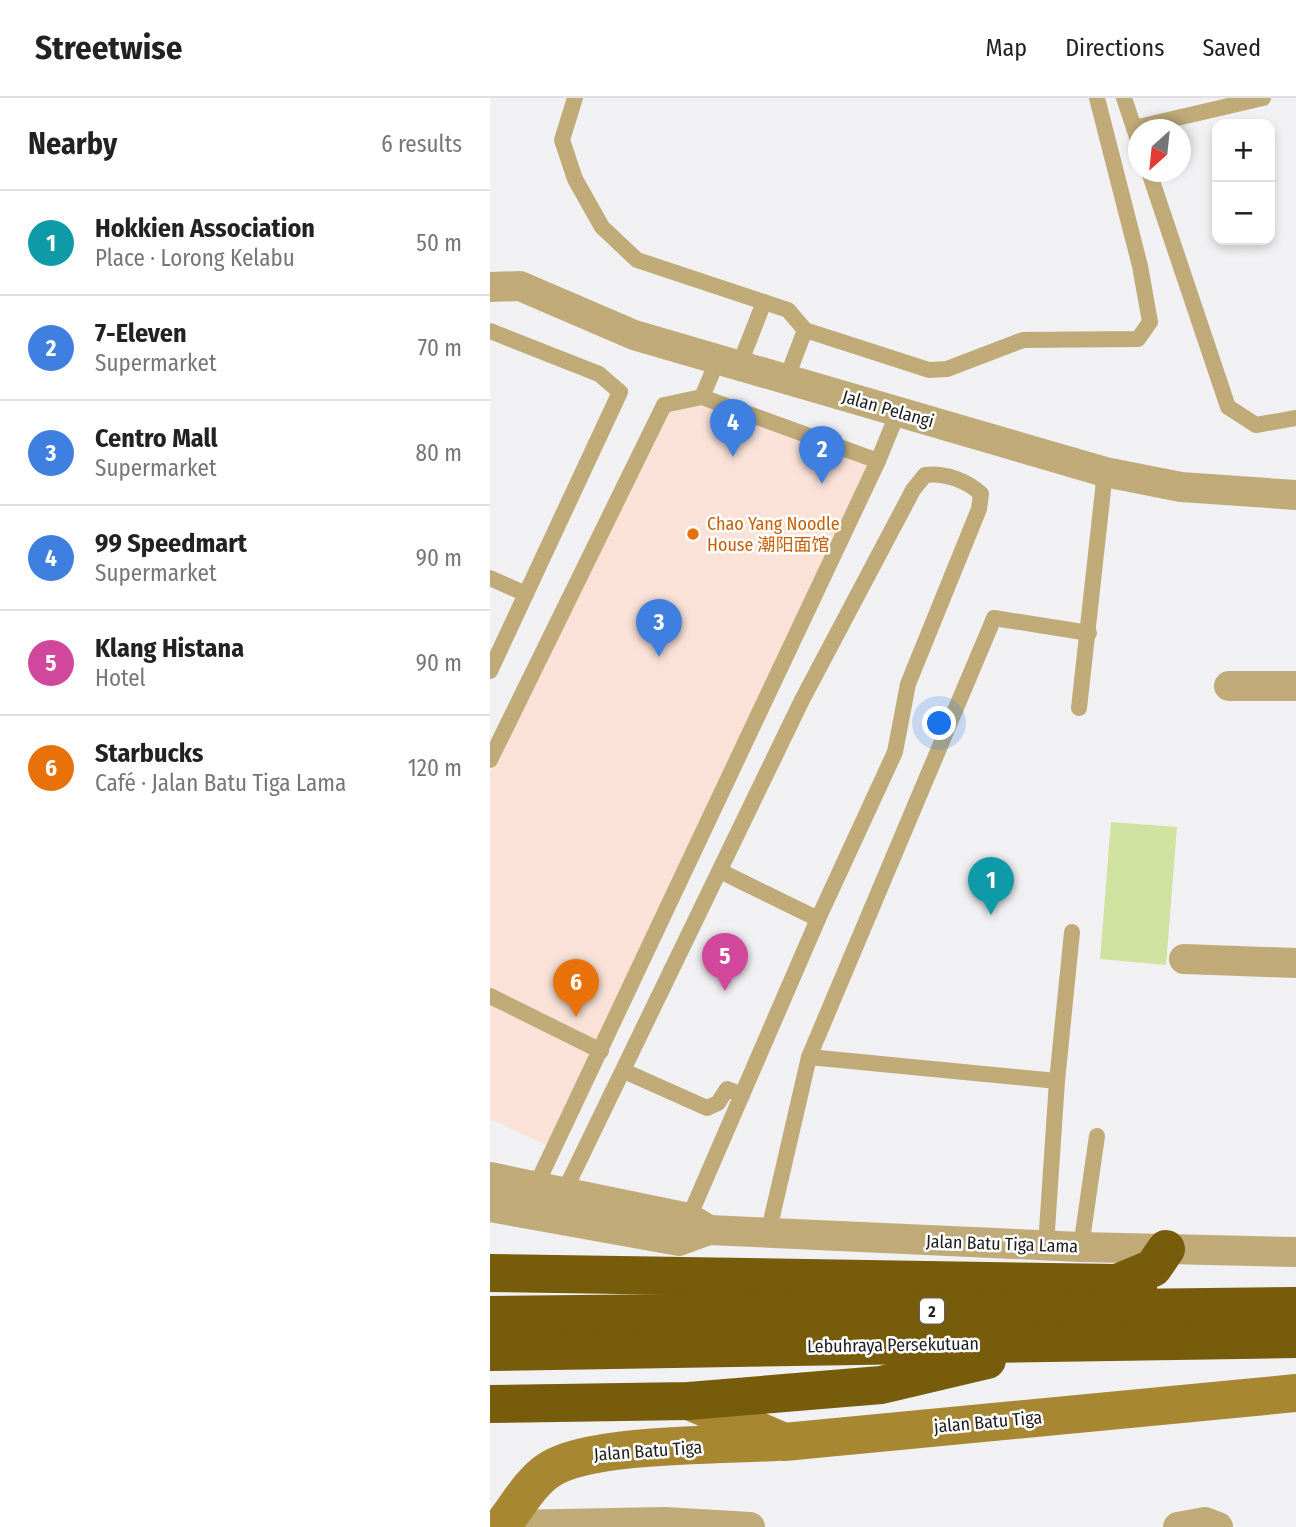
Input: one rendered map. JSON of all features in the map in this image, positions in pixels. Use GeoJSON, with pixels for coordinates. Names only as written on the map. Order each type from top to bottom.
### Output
{"type":"FeatureCollection","features":[{"type":"Feature","properties":{"kind":"highway"},"geometry":{"type":"LineString","coordinates":[[1117,1283],[1153,1268],[1166,1249]]}},
{"type":"Feature","properties":{"kind":"highway"},"geometry":{"type":"LineString","coordinates":[[490,1273],[1117,1283],[1223,1308]]}},
{"type":"Feature","properties":{"kind":"highway","name":"Lebuhraya Persekutuan"},"geometry":{"type":"LineString","coordinates":[[490,1352],[572,1333],[1296,1306]]}},
{"type":"Feature","properties":{"kind":"highway","name":"Lebuhraya Persekutuan"},"geometry":{"type":"LineString","coordinates":[[490,1315],[572,1333],[1057,1342],[1296,1339]]}},
{"type":"Feature","properties":{"kind":"highway"},"geometry":{"type":"LineString","coordinates":[[490,1404],[689,1401],[881,1385],[1057,1342]]}},
{"type":"Feature","properties":{"kind":"street","name":"Jalan Pelangi"},"geometry":{"type":"LineString","coordinates":[[490,287],[520,286],[634,335],[1105,472],[1181,487],[1296,495]]}},
{"type":"Feature","properties":{"kind":"street"},"geometry":{"type":"LineString","coordinates":[[1229,685],[1296,686]]}},
{"type":"Feature","properties":{"kind":"street"},"geometry":{"type":"LineString","coordinates":[[1184,959],[1296,963]]}},
{"type":"Feature","properties":{"kind":"street","name":"Jalan Batu Tiga Lama"},"geometry":{"type":"LineString","coordinates":[[490,1177],[550,1189],[692,1230]]}},
{"type":"Feature","properties":{"kind":"street","name":"Jalan Batu Tiga Lama"},"geometry":{"type":"LineString","coordinates":[[490,1207],[524,1213],[692,1230],[1081,1247],[1296,1252]]}},
{"type":"Feature","properties":{"kind":"street","name":"jalan Batu Tiga"},"geometry":{"type":"LineString","coordinates":[[689,1401],[784,1442],[1295,1394]]}},
{"type":"Feature","properties":{"kind":"street","name":"Jalan Batu Tiga"},"geometry":{"type":"LineString","coordinates":[[501,1526],[546,1471],[570,1458],[600,1453],[784,1442]]}},
{"type":"Feature","properties":{"kind":"street"},"geometry":{"type":"LineString","coordinates":[[1178,1527],[1205,1522],[1218,1527]]}},
{"type":"Feature","properties":{"kind":"street"},"geometry":{"type":"LineString","coordinates":[[501,1526],[663,1524],[750,1527]]}},
{"type":"Feature","properties":{"kind":"lane"},"geometry":{"type":"LineString","coordinates":[[575,98],[562,141],[575,178],[602,227],[637,260],[788,310],[806,330],[929,370],[947,369],[1023,340],[1138,339],[1150,323],[1140,266],[1097,98]]}},
{"type":"Feature","properties":{"kind":"lane"},"geometry":{"type":"LineString","coordinates":[[1124,98],[1131,119]]}},
{"type":"Feature","properties":{"kind":"lane"},"geometry":{"type":"LineString","coordinates":[[1189,119],[1263,98]]}},
{"type":"Feature","properties":{"kind":"lane"},"geometry":{"type":"LineString","coordinates":[[1152,182],[1228,407],[1256,425],[1296,418]]}},
{"type":"Feature","properties":{"kind":"lane"},"geometry":{"type":"LineString","coordinates":[[702,397],[729,362],[764,302]]}},
{"type":"Feature","properties":{"kind":"lane"},"geometry":{"type":"LineString","coordinates":[[786,380],[806,330]]}},
{"type":"Feature","properties":{"kind":"lane"},"geometry":{"type":"LineString","coordinates":[[490,331],[599,374],[621,393],[490,671]]}},
{"type":"Feature","properties":{"kind":"lane"},"geometry":{"type":"LineString","coordinates":[[490,760],[664,405],[702,397],[878,461]]}},
{"type":"Feature","properties":{"kind":"lane"},"geometry":{"type":"LineString","coordinates":[[550,1189],[601,1051],[878,461],[898,412]]}},
{"type":"Feature","properties":{"kind":"lane"},"geometry":{"type":"LineString","coordinates":[[1079,708],[1105,472]]}},
{"type":"Feature","properties":{"kind":"lane"},"geometry":{"type":"LineString","coordinates":[[524,1213],[550,1189],[624,1071],[802,700],[913,490],[925,475],[936,473],[972,485],[981,494],[979,509],[908,684],[895,752],[818,919],[743,1095],[692,1230]]}},
{"type":"Feature","properties":{"kind":"lane"},"geometry":{"type":"LineString","coordinates":[[490,578],[526,594]]}},
{"type":"Feature","properties":{"kind":"lane"},"geometry":{"type":"LineString","coordinates":[[768,1234],[810,1057],[994,618],[1089,634]]}},
{"type":"Feature","properties":{"kind":"lane"},"geometry":{"type":"LineString","coordinates":[[720,871],[818,919]]}},
{"type":"Feature","properties":{"kind":"lane"},"geometry":{"type":"LineString","coordinates":[[1046,1245],[1057,1081],[1072,932]]}},
{"type":"Feature","properties":{"kind":"lane"},"geometry":{"type":"LineString","coordinates":[[490,996],[601,1051]]}},
{"type":"Feature","properties":{"kind":"lane"},"geometry":{"type":"LineString","coordinates":[[810,1057],[1057,1081]]}},
{"type":"Feature","properties":{"kind":"lane"},"geometry":{"type":"LineString","coordinates":[[624,1071],[707,1108],[718,1103],[727,1090],[743,1095]]}},
{"type":"Feature","properties":{"kind":"lane"},"geometry":{"type":"LineString","coordinates":[[1081,1247],[1097,1136]]}},
{"type":"Feature","properties":{"kind":"shaded area"},"geometry":{"type":"Polygon","coordinates":[[[702,404],[870,464],[548,1146],[490,1119],[490,772],[668,411],[702,404]]]}},
{"type":"Feature","properties":{"kind":"green space"},"geometry":{"type":"Polygon","coordinates":[[[1111,822],[1177,827],[1166,965],[1100,959],[1111,822]]]}},
{"type":"Feature","properties":{"kind":"place","name":"99 Speedmart"},"geometry":{"type":"Point","coordinates":[733,457]}},
{"type":"Feature","properties":{"kind":"place","name":"7-Eleven"},"geometry":{"type":"Point","coordinates":[822,484]}},
{"type":"Feature","properties":{"kind":"place","name":"Chao Yang Noodle House 潮阳面馆"},"geometry":{"type":"Point","coordinates":[693,534]}},
{"type":"Feature","properties":{"kind":"place","name":"Centro Mall"},"geometry":{"type":"Point","coordinates":[659,657]}},
{"type":"Feature","properties":{"kind":"place","name":"Hokkien Association"},"geometry":{"type":"Point","coordinates":[991,915]}},
{"type":"Feature","properties":{"kind":"place","name":"Klang Histana"},"geometry":{"type":"Point","coordinates":[725,991]}},
{"type":"Feature","properties":{"kind":"place","name":"Starbucks"},"geometry":{"type":"Point","coordinates":[576,1017]}}]}
